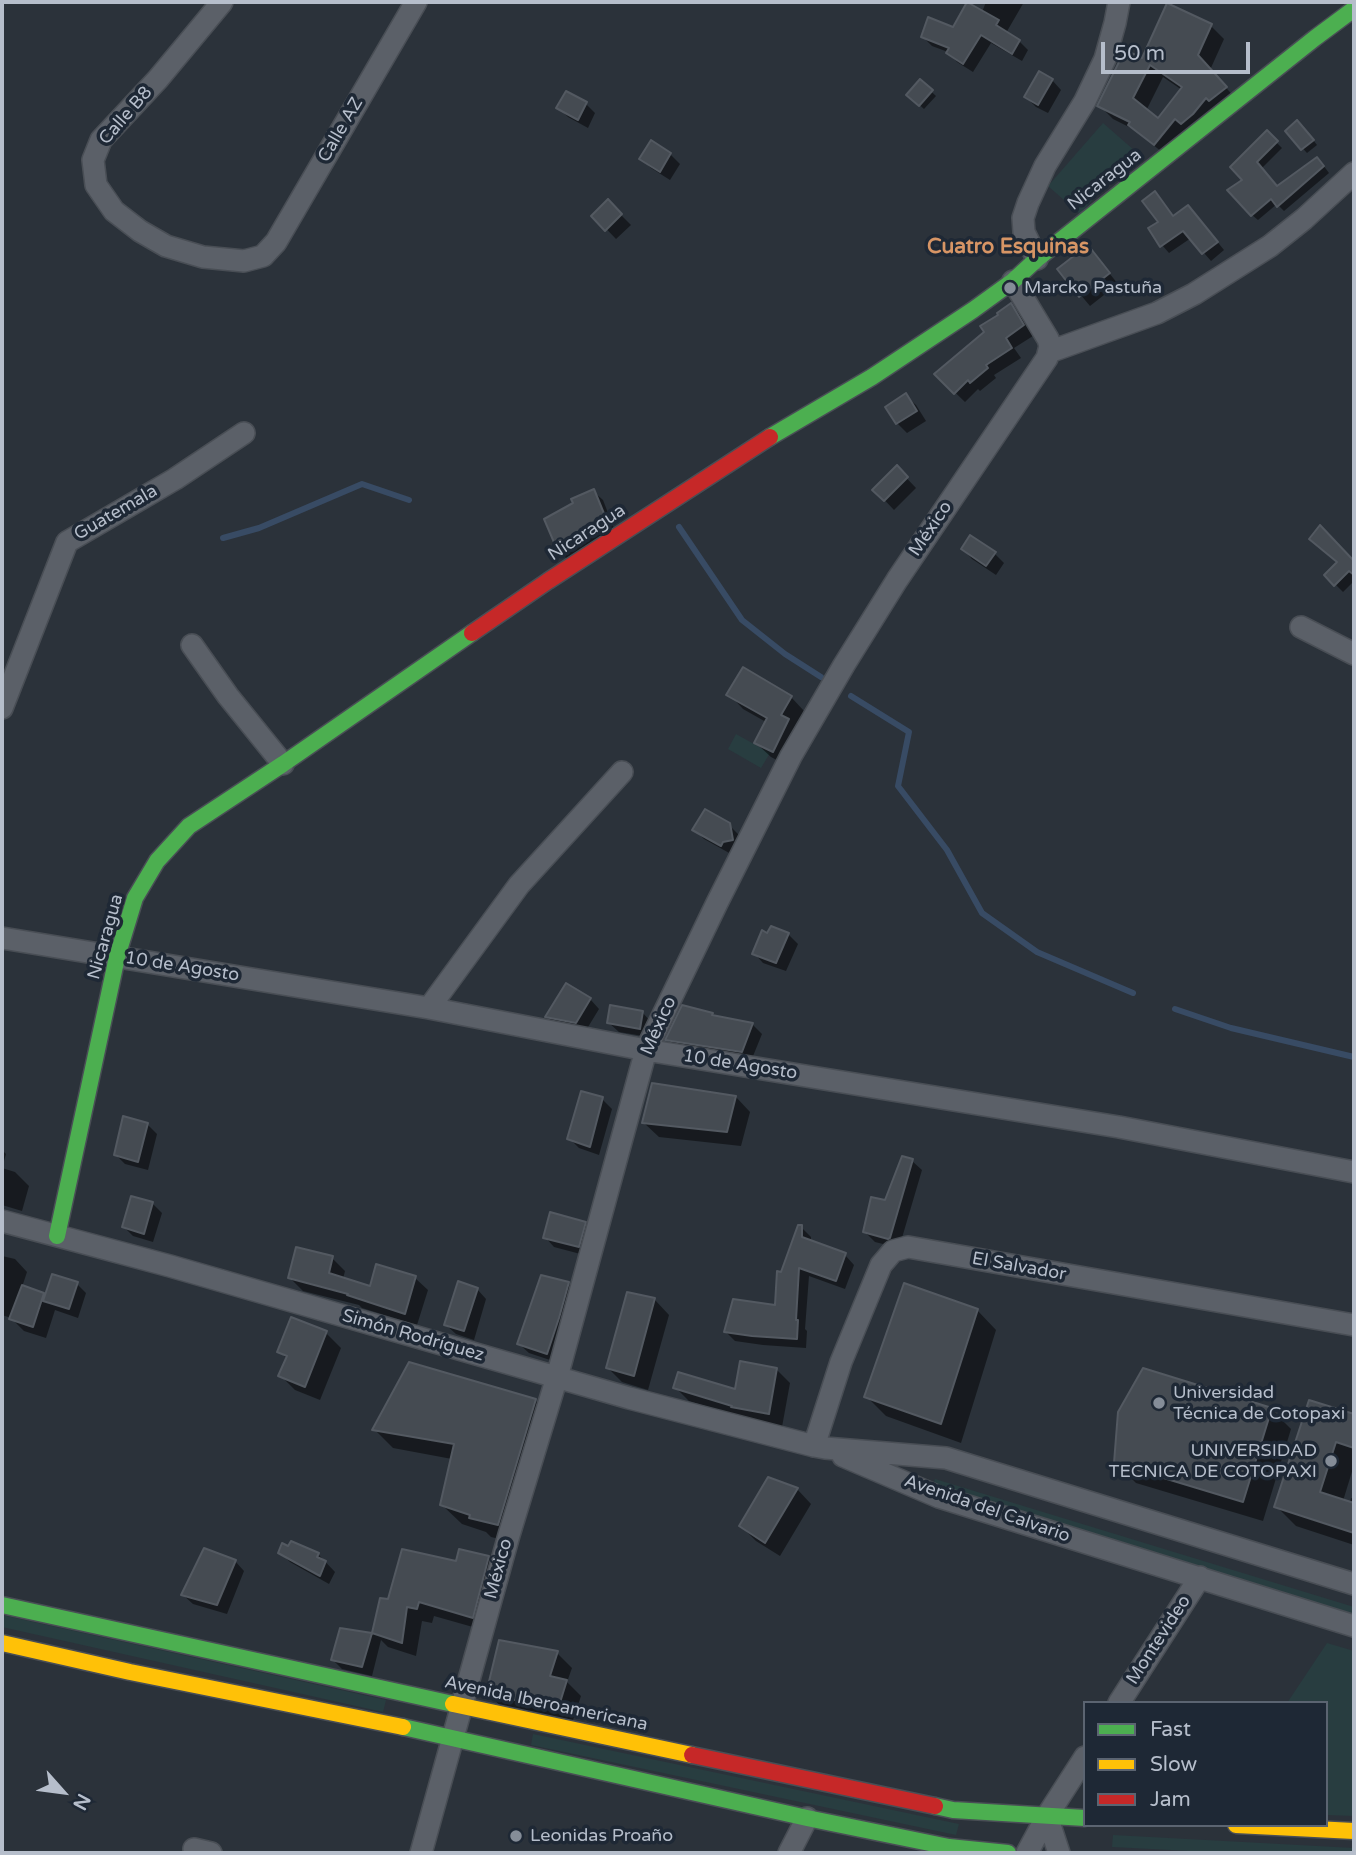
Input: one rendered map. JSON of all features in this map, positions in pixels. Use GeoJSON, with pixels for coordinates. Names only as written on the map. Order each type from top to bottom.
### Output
{"type":"FeatureCollection","features":[{"type":"Feature","properties":{"kind":"street","name":"Calle B8"},"geometry":{"type":"LineString","coordinates":[[222,2],[158,79],[101,140],[93,160],[96,185],[114,211],[139,231],[166,246],[203,257],[244,261],[263,256]]}},
{"type":"Feature","properties":{"kind":"street","name":"Calle AZ"},"geometry":{"type":"LineString","coordinates":[[263,256],[276,242],[416,2]]}},
{"type":"Feature","properties":{"kind":"street"},"geometry":{"type":"LineString","coordinates":[[1037,259],[1024,232],[1023,218],[1045,166],[1084,101],[1105,58],[1119,2]]}},
{"type":"Feature","properties":{"kind":"street","name":"Nicaragua"},"geometry":{"type":"LineString","coordinates":[[57,1236],[117,957],[135,898],[157,861],[189,826],[548,581],[751,448],[933,338],[1013,281],[1315,37],[1354,9]]}},
{"type":"Feature","properties":{"kind":"street"},"geometry":{"type":"LineString","coordinates":[[1013,281],[1048,339],[1049,352],[1157,313],[1194,294],[1270,246],[1354,173]]}},
{"type":"Feature","properties":{"kind":"street","name":"México"},"geometry":{"type":"LineString","coordinates":[[421,1853],[509,1535],[557,1377],[646,1050],[791,756],[897,580],[1049,352]]}},
{"type":"Feature","properties":{"kind":"street","name":"Guatemala"},"geometry":{"type":"LineString","coordinates":[[2,708],[67,542],[174,479],[244,433]]}},
{"type":"Feature","properties":{"kind":"street"},"geometry":{"type":"LineString","coordinates":[[1301,627],[1354,654]]}},
{"type":"Feature","properties":{"kind":"street"},"geometry":{"type":"LineString","coordinates":[[192,645],[228,696],[283,764]]}},
{"type":"Feature","properties":{"kind":"street"},"geometry":{"type":"LineString","coordinates":[[429,1008],[519,885],[622,772]]}},
{"type":"Feature","properties":{"kind":"street","name":"10 de Agosto"},"geometry":{"type":"LineString","coordinates":[[2,938],[429,1008],[646,1050],[1119,1127],[1354,1172]]}},
{"type":"Feature","properties":{"kind":"street","name":"Simón Rodríguez"},"geometry":{"type":"LineString","coordinates":[[2,1221],[170,1266],[629,1398],[820,1447]]}},
{"type":"Feature","properties":{"kind":"street","name":"El Salvador"},"geometry":{"type":"LineString","coordinates":[[820,1447],[841,1362],[881,1265],[893,1251],[908,1247],[1354,1325]]}},
{"type":"Feature","properties":{"kind":"street","name":"Avenida del Calvario"},"geometry":{"type":"LineString","coordinates":[[820,1447],[939,1497],[1354,1626]]}},
{"type":"Feature","properties":{"kind":"street","name":"Avenida del Calvario"},"geometry":{"type":"LineString","coordinates":[[820,1447],[946,1458],[1354,1584]]}},
{"type":"Feature","properties":{"kind":"street","name":"Montevideo"},"geometry":{"type":"LineString","coordinates":[[1120,1701],[1200,1577]]}},
{"type":"Feature","properties":{"kind":"street","name":"Avenida Iberoamericana"},"geometry":{"type":"LineString","coordinates":[[2,1605],[953,1810],[1083,1818]]}},
{"type":"Feature","properties":{"kind":"street"},"geometry":{"type":"LineString","coordinates":[[2,1643],[130,1672],[453,1737],[807,1818],[949,1847],[1009,1853]]}},
{"type":"Feature","properties":{"kind":"street"},"geometry":{"type":"LineString","coordinates":[[1027,1853],[1083,1760]]}},
{"type":"Feature","properties":{"kind":"street"},"geometry":{"type":"LineString","coordinates":[[1047,1816],[1059,1853]]}},
{"type":"Feature","properties":{"kind":"street"},"geometry":{"type":"LineString","coordinates":[[789,1853],[807,1818]]}},
{"type":"Feature","properties":{"kind":"street"},"geometry":{"type":"LineString","coordinates":[[1275,1827],[1354,1831]]}},
{"type":"Feature","properties":{"kind":"green space"},"geometry":{"type":"Polygon","coordinates":[[[1103,123],[1135,151],[1080,214],[1048,186],[1103,123]]]}},
{"type":"Feature","properties":{"kind":"green space"},"geometry":{"type":"Polygon","coordinates":[[[736,734],[770,753],[761,768],[728,749],[736,734]]]}},
{"type":"Feature","properties":{"kind":"green space"},"geometry":{"type":"Polygon","coordinates":[[[935,1479],[1354,1607],[1354,1619],[931,1490],[935,1479]]]}},
{"type":"Feature","properties":{"kind":"green space"},"geometry":{"type":"Polygon","coordinates":[[[2,1615],[386,1700],[383,1712],[2,1627],[2,1615]]]}},
{"type":"Feature","properties":{"kind":"green space"},"geometry":{"type":"Polygon","coordinates":[[[1327,1643],[1354,1651],[1354,1816],[1328,1815],[1328,1701],[1288,1701],[1327,1643]]]}},
{"type":"Feature","properties":{"kind":"green space"},"geometry":{"type":"Polygon","coordinates":[[[533,1734],[959,1824],[956,1835],[531,1745],[533,1734]]]}},
{"type":"Feature","properties":{"kind":"green space"},"geometry":{"type":"Polygon","coordinates":[[[1113,1835],[1354,1848],[1354,1853],[1229,1853],[1112,1847],[1113,1835]]]}},
{"type":"Feature","properties":{"kind":"building"},"geometry":{"type":"Polygon","coordinates":[[[967,2],[999,20],[996,25],[1020,40],[1012,54],[981,35],[963,64],[946,53],[949,48],[921,37],[928,17],[953,27],[967,2]]]}},
{"type":"Feature","properties":{"kind":"building"},"geometry":{"type":"Polygon","coordinates":[[[1167,3],[1212,24],[1198,55],[1227,87],[1209,101],[1206,98],[1181,124],[1175,119],[1154,145],[1128,125],[1130,122],[1097,106],[1125,50],[1142,58],[1167,3]],[[1150,65],[1133,98],[1158,118],[1182,87],[1150,65]]]}},
{"type":"Feature","properties":{"kind":"building"},"geometry":{"type":"Polygon","coordinates":[[[1039,71],[1053,79],[1038,105],[1024,97],[1039,71]]]}},
{"type":"Feature","properties":{"kind":"building"},"geometry":{"type":"Polygon","coordinates":[[[920,79],[933,90],[919,106],[906,95],[920,79]]]}},
{"type":"Feature","properties":{"kind":"building"},"geometry":{"type":"Polygon","coordinates":[[[566,91],[587,102],[578,120],[556,108],[566,91]]]}},
{"type":"Feature","properties":{"kind":"building"},"geometry":{"type":"Polygon","coordinates":[[[1297,120],[1314,140],[1301,150],[1285,131],[1297,120]]]}},
{"type":"Feature","properties":{"kind":"building"},"geometry":{"type":"Polygon","coordinates":[[[1267,130],[1278,141],[1257,162],[1277,186],[1317,157],[1324,166],[1277,207],[1271,199],[1251,216],[1227,190],[1242,180],[1230,167],[1267,130]]]}},
{"type":"Feature","properties":{"kind":"building"},"geometry":{"type":"Polygon","coordinates":[[[651,140],[671,153],[660,172],[639,159],[651,140]]]}},
{"type":"Feature","properties":{"kind":"building"},"geometry":{"type":"Polygon","coordinates":[[[1155,191],[1173,216],[1188,205],[1218,242],[1202,254],[1183,231],[1160,247],[1148,228],[1158,222],[1142,201],[1155,191]]]}},
{"type":"Feature","properties":{"kind":"building"},"geometry":{"type":"Polygon","coordinates":[[[608,199],[622,214],[605,231],[591,216],[608,199]]]}},
{"type":"Feature","properties":{"kind":"building"},"geometry":{"type":"Polygon","coordinates":[[[1088,245],[1110,273],[1079,297],[1057,269],[1088,245]]]}},
{"type":"Feature","properties":{"kind":"building"},"geometry":{"type":"Polygon","coordinates":[[[1011,303],[1024,325],[1006,338],[1012,348],[986,365],[988,368],[970,383],[968,380],[954,394],[934,374],[984,332],[980,326],[1011,303]]]}},
{"type":"Feature","properties":{"kind":"building"},"geometry":{"type":"Polygon","coordinates":[[[906,393],[917,411],[896,424],[885,407],[906,393]]]}},
{"type":"Feature","properties":{"kind":"building"},"geometry":{"type":"Polygon","coordinates":[[[897,465],[908,477],[884,501],[872,490],[897,465]]]}},
{"type":"Feature","properties":{"kind":"building"},"geometry":{"type":"Polygon","coordinates":[[[594,489],[607,521],[580,536],[581,539],[559,554],[544,519],[573,503],[571,499],[594,489]]]}},
{"type":"Feature","properties":{"kind":"building"},"geometry":{"type":"Polygon","coordinates":[[[1320,525],[1354,561],[1354,575],[1349,571],[1334,586],[1324,575],[1337,562],[1309,539],[1320,525]]]}},
{"type":"Feature","properties":{"kind":"building"},"geometry":{"type":"Polygon","coordinates":[[[970,535],[996,552],[986,566],[961,549],[970,535]]]}},
{"type":"Feature","properties":{"kind":"building"},"geometry":{"type":"Polygon","coordinates":[[[743,667],[792,696],[781,715],[789,719],[773,752],[754,743],[767,718],[726,695],[743,667]]]}},
{"type":"Feature","properties":{"kind":"building"},"geometry":{"type":"Polygon","coordinates":[[[705,809],[730,823],[733,840],[723,842],[721,846],[692,830],[705,809]]]}},
{"type":"Feature","properties":{"kind":"building"},"geometry":{"type":"Polygon","coordinates":[[[771,926],[789,933],[776,963],[752,954],[762,930],[767,933],[771,926]]]}},
{"type":"Feature","properties":{"kind":"building"},"geometry":{"type":"Polygon","coordinates":[[[566,983],[591,998],[576,1023],[545,1017],[566,983]]]}},
{"type":"Feature","properties":{"kind":"building"},"geometry":{"type":"Polygon","coordinates":[[[610,1005],[643,1011],[640,1029],[607,1023],[610,1005]]]}},
{"type":"Feature","properties":{"kind":"building"},"geometry":{"type":"Polygon","coordinates":[[[682,1005],[713,1013],[712,1015],[753,1023],[742,1052],[665,1040],[682,1005]]]}},
{"type":"Feature","properties":{"kind":"building"},"geometry":{"type":"Polygon","coordinates":[[[652,1083],[736,1096],[727,1132],[642,1123],[652,1083]]]}},
{"type":"Feature","properties":{"kind":"building"},"geometry":{"type":"Polygon","coordinates":[[[581,1091],[603,1097],[590,1147],[567,1139],[581,1091]]]}},
{"type":"Feature","properties":{"kind":"building"},"geometry":{"type":"Polygon","coordinates":[[[123,1116],[148,1123],[138,1162],[114,1155],[123,1116]]]}},
{"type":"Feature","properties":{"kind":"building"},"geometry":{"type":"Polygon","coordinates":[[[902,1156],[913,1159],[890,1238],[863,1232],[871,1197],[885,1200],[902,1156]]]}},
{"type":"Feature","properties":{"kind":"building"},"geometry":{"type":"Polygon","coordinates":[[[131,1196],[153,1202],[144,1234],[122,1227],[131,1196]]]}},
{"type":"Feature","properties":{"kind":"building"},"geometry":{"type":"Polygon","coordinates":[[[550,1212],[586,1222],[579,1247],[543,1238],[550,1212]]]}},
{"type":"Feature","properties":{"kind":"building"},"geometry":{"type":"Polygon","coordinates":[[[798,1225],[802,1225],[802,1237],[846,1253],[836,1281],[799,1268],[797,1339],[724,1332],[733,1299],[775,1305],[777,1271],[781,1272],[798,1225]]]}},
{"type":"Feature","properties":{"kind":"building"},"geometry":{"type":"Polygon","coordinates":[[[296,1247],[333,1256],[329,1273],[370,1286],[376,1264],[416,1276],[405,1314],[348,1294],[288,1278],[296,1247]]]}},
{"type":"Feature","properties":{"kind":"building"},"geometry":{"type":"Polygon","coordinates":[[[52,1274],[78,1282],[69,1309],[43,1301],[52,1274]]]}},
{"type":"Feature","properties":{"kind":"building"},"geometry":{"type":"Polygon","coordinates":[[[541,1275],[569,1282],[547,1354],[517,1344],[541,1275]]]}},
{"type":"Feature","properties":{"kind":"building"},"geometry":{"type":"Polygon","coordinates":[[[458,1281],[478,1288],[464,1331],[444,1325],[458,1281]]]}},
{"type":"Feature","properties":{"kind":"building"},"geometry":{"type":"Polygon","coordinates":[[[904,1283],[978,1309],[941,1424],[864,1397],[904,1283]]]}},
{"type":"Feature","properties":{"kind":"building"},"geometry":{"type":"Polygon","coordinates":[[[22,1285],[44,1293],[33,1327],[9,1319],[22,1285]]]}},
{"type":"Feature","properties":{"kind":"building"},"geometry":{"type":"Polygon","coordinates":[[[627,1292],[655,1298],[634,1376],[606,1368],[627,1292]]]}},
{"type":"Feature","properties":{"kind":"building"},"geometry":{"type":"Polygon","coordinates":[[[291,1317],[327,1331],[305,1387],[278,1376],[287,1356],[277,1352],[291,1317]]]}},
{"type":"Feature","properties":{"kind":"building"},"geometry":{"type":"Polygon","coordinates":[[[740,1361],[777,1368],[769,1414],[731,1407],[673,1388],[678,1372],[735,1389],[740,1361]]]}},
{"type":"Feature","properties":{"kind":"building"},"geometry":{"type":"Polygon","coordinates":[[[409,1362],[536,1399],[498,1525],[469,1518],[470,1515],[440,1505],[454,1444],[372,1430],[409,1362]]]}},
{"type":"Feature","properties":{"kind":"building"},"geometry":{"type":"Polygon","coordinates":[[[1143,1368],[1272,1408],[1243,1502],[1114,1463],[1118,1412],[1143,1368]]]}},
{"type":"Feature","properties":{"kind":"building"},"geometry":{"type":"Polygon","coordinates":[[[1309,1400],[1354,1414],[1354,1448],[1336,1442],[1320,1492],[1354,1503],[1354,1533],[1274,1507],[1309,1400]]]}},
{"type":"Feature","properties":{"kind":"building"},"geometry":{"type":"Polygon","coordinates":[[[768,1477],[798,1488],[765,1543],[739,1526],[768,1477]]]}},
{"type":"Feature","properties":{"kind":"building"},"geometry":{"type":"Polygon","coordinates":[[[291,1541],[319,1553],[317,1557],[326,1561],[320,1576],[278,1553],[282,1543],[288,1546],[291,1541]]]}},
{"type":"Feature","properties":{"kind":"building"},"geometry":{"type":"Polygon","coordinates":[[[204,1548],[236,1560],[217,1605],[181,1595],[204,1548]]]}},
{"type":"Feature","properties":{"kind":"building"},"geometry":{"type":"Polygon","coordinates":[[[402,1549],[456,1561],[459,1549],[489,1556],[473,1618],[419,1602],[417,1609],[407,1607],[402,1643],[372,1633],[380,1598],[388,1599],[402,1549]]]}},
{"type":"Feature","properties":{"kind":"building"},"geometry":{"type":"Polygon","coordinates":[[[340,1628],[372,1633],[362,1667],[331,1660],[340,1628]]]}},
{"type":"Feature","properties":{"kind":"building"},"geometry":{"type":"Polygon","coordinates":[[[499,1640],[558,1651],[550,1676],[567,1680],[558,1709],[486,1694],[499,1640]]]}},
{"type":"Feature","properties":{"kind":"waterway"},"geometry":{"type":"LineString","coordinates":[[223,538],[259,528],[362,484],[409,500]]}},
{"type":"Feature","properties":{"kind":"waterway"},"geometry":{"type":"LineString","coordinates":[[679,527],[742,620],[785,654],[821,677]]}},
{"type":"Feature","properties":{"kind":"waterway"},"geometry":{"type":"LineString","coordinates":[[851,696],[909,732],[898,786],[947,850],[982,913],[1037,952],[1133,993]]}},
{"type":"Feature","properties":{"kind":"waterway"},"geometry":{"type":"LineString","coordinates":[[1175,1009],[1231,1028],[1354,1057]]}},
{"type":"Feature","properties":{"kind":"traffic: fast"},"geometry":{"type":"LineString","coordinates":[[770,437],[872,377],[1013,281],[1037,259],[1354,9]]}},
{"type":"Feature","properties":{"kind":"traffic: fast"},"geometry":{"type":"LineString","coordinates":[[57,1236],[117,957],[135,898],[157,861],[189,826],[472,633]]}},
{"type":"Feature","properties":{"kind":"traffic: fast"},"geometry":{"type":"LineString","coordinates":[[2,1605],[453,1704]]}},
{"type":"Feature","properties":{"kind":"traffic: fast"},"geometry":{"type":"LineString","coordinates":[[403,1727],[807,1818],[949,1847],[1008,1853]]}},
{"type":"Feature","properties":{"kind":"traffic: fast"},"geometry":{"type":"LineString","coordinates":[[935,1806],[953,1810],[1083,1818]]}},
{"type":"Feature","properties":{"kind":"traffic: slow"},"geometry":{"type":"LineString","coordinates":[[2,1643],[130,1672],[403,1727]]}},
{"type":"Feature","properties":{"kind":"traffic: slow"},"geometry":{"type":"LineString","coordinates":[[453,1704],[692,1755]]}},
{"type":"Feature","properties":{"kind":"traffic: slow"},"geometry":{"type":"LineString","coordinates":[[1275,1827],[1354,1831]]}},
{"type":"Feature","properties":{"kind":"traffic: jam"},"geometry":{"type":"LineString","coordinates":[[472,633],[770,437]]}},
{"type":"Feature","properties":{"kind":"traffic: jam"},"geometry":{"type":"LineString","coordinates":[[692,1755],[935,1806]]}},
{"type":"Feature","properties":{"kind":"place","name":"Marcko Pastuña"},"geometry":{"type":"Point","coordinates":[1010,288]}},
{"type":"Feature","properties":{"kind":"place","name":"Universidad Técnica de Cotopaxi"},"geometry":{"type":"Point","coordinates":[1159,1403]}},
{"type":"Feature","properties":{"kind":"place","name":"UNIVERSIDAD TECNICA DE COTOPAXI"},"geometry":{"type":"Point","coordinates":[1331,1461]}},
{"type":"Feature","properties":{"kind":"place","name":"Leonidas Proaño"},"geometry":{"type":"Point","coordinates":[516,1836]}},
{"type":"Feature","properties":{"kind":"district","name":"Cuatro Esquinas"},"geometry":{"type":"Point","coordinates":[1008,247]}}]}
